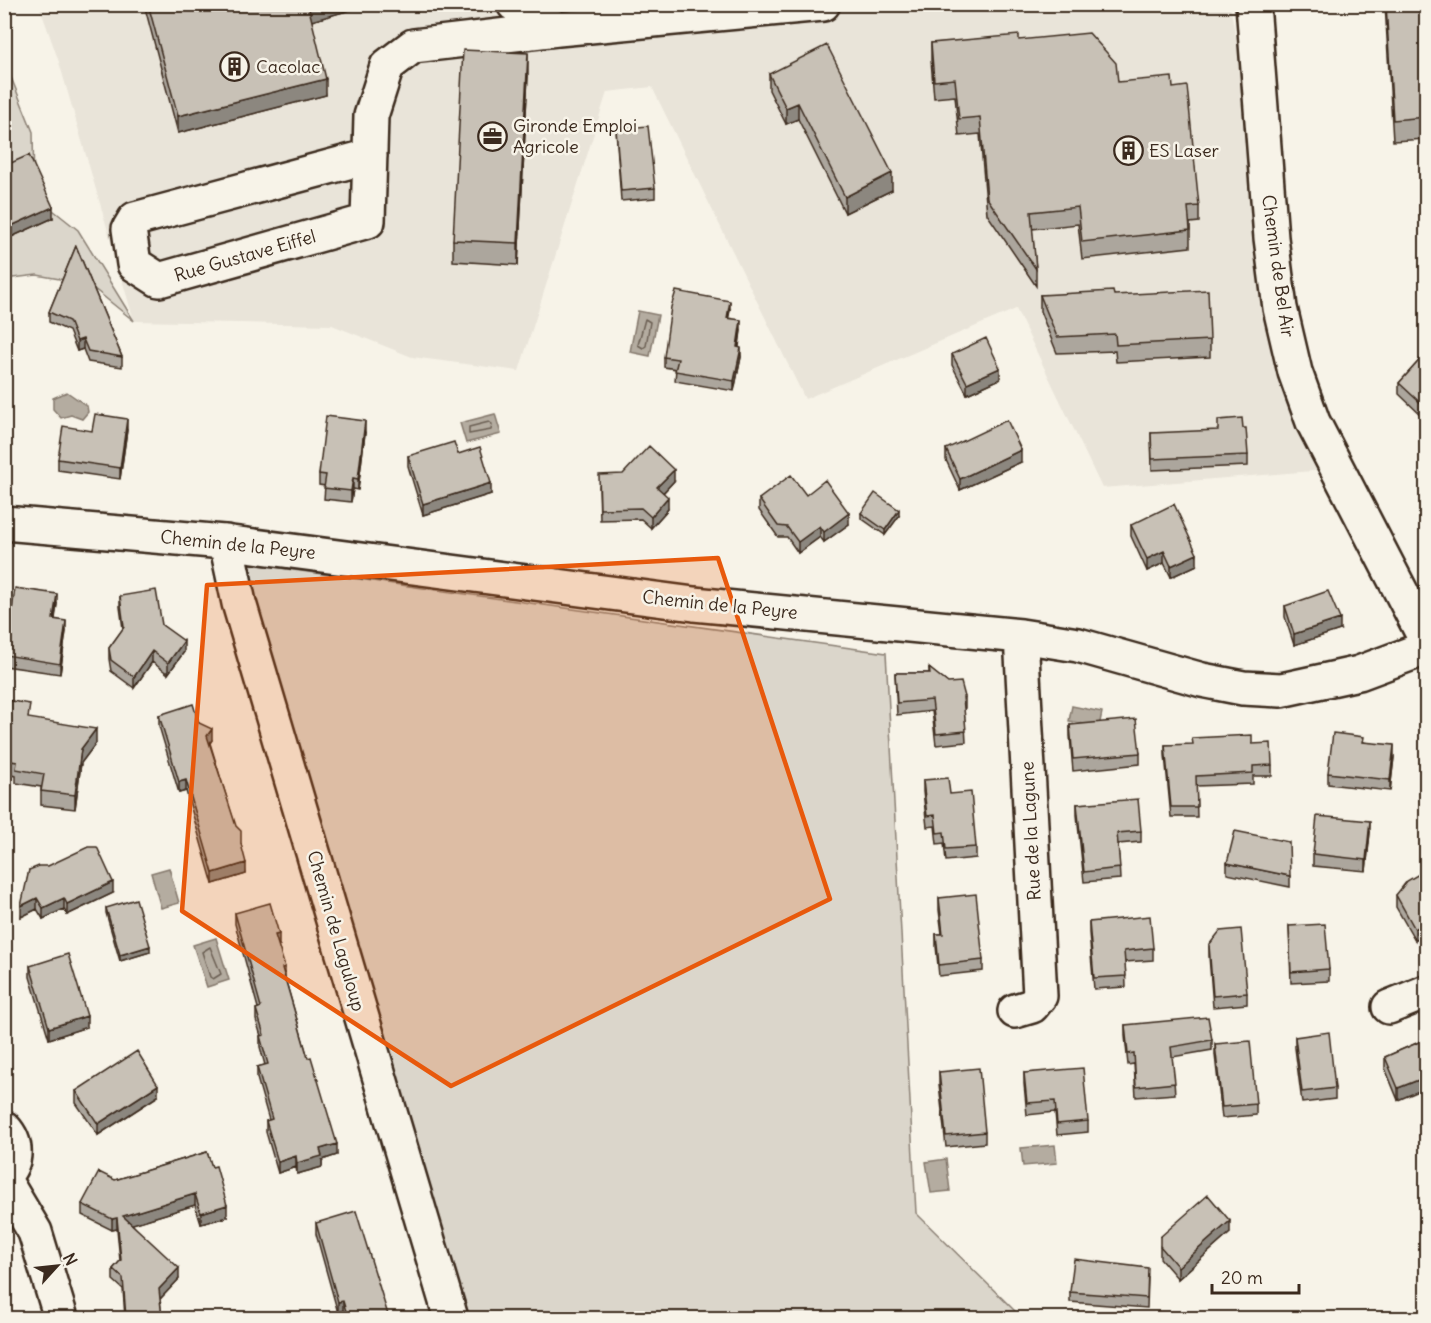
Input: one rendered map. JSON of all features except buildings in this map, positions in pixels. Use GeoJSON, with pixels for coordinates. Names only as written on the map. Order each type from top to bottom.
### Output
{"type":"FeatureCollection","features":[{"type":"Feature","properties":{"kind":"street"},"geometry":{"type":"LineString","coordinates":[[514,4],[558,29]]}},
{"type":"Feature","properties":{"kind":"street","name":"Rue Gustave Eiffel"},"geometry":{"type":"LineString","coordinates":[[370,156],[135,219],[129,229],[134,264],[159,280],[368,220],[370,156],[371,116],[387,66],[413,46],[558,29],[823,4]]}},
{"type":"Feature","properties":{"kind":"street","name":"Chemin de Bel Air"},"geometry":{"type":"LineString","coordinates":[[1253,4],[1272,238],[1280,308],[1295,372],[1312,422],[1426,639]]}},
{"type":"Feature","properties":{"kind":"street","name":"Chemin de la Peyre"},"geometry":{"type":"LineString","coordinates":[[4,523],[226,542],[694,604],[1021,636],[1078,645],[1202,680],[1243,688],[1281,690],[1359,673],[1426,648]]}},
{"type":"Feature","properties":{"kind":"street","name":"Chemin de Laguloup"},"geometry":{"type":"LineString","coordinates":[[226,542],[239,603],[450,1318]]}},
{"type":"Feature","properties":{"kind":"street","name":"Rue de la Lagune"},"geometry":{"type":"LineString","coordinates":[[1015,1011],[1032,1006],[1040,996],[1021,636]]}},
{"type":"Feature","properties":{"kind":"street"},"geometry":{"type":"LineString","coordinates":[[1389,1007],[1426,992]]}},
{"type":"Feature","properties":{"kind":"street"},"geometry":{"type":"LineString","coordinates":[[4,1128],[15,1150],[14,1160],[4,1178],[35,1232],[61,1318]]}},
{"type":"Feature","properties":{"kind":"highlighted area"},"geometry":{"type":"Polygon","coordinates":[[[718,558],[830,899],[451,1086],[182,911],[207,585],[718,558]]]}},
{"type":"Feature","properties":{"kind":"shaded area"},"geometry":{"type":"Polygon","coordinates":[[[39,5],[1230,5],[1271,238],[1325,470],[1102,488],[1016,309],[805,399],[652,87],[607,92],[519,371],[412,357],[332,325],[134,321],[59,62],[39,5]]]}},
{"type":"Feature","properties":{"kind":"shaded area"},"geometry":{"type":"Polygon","coordinates":[[[4,60],[33,132],[34,195],[78,230],[134,321],[88,284],[37,275],[5,279],[4,60]]]}},
{"type":"Feature","properties":{"kind":"shaded area"},"geometry":{"type":"Polygon","coordinates":[[[251,564],[886,653],[916,1213],[1022,1318],[461,1318],[253,601],[251,564]]]}},
{"type":"Feature","properties":{"kind":"water"},"geometry":{"type":"Polygon","coordinates":[[[638,311],[658,315],[650,356],[630,352],[638,311]]]}},
{"type":"Feature","properties":{"kind":"water"},"geometry":{"type":"Polygon","coordinates":[[[67,392],[87,406],[88,412],[82,419],[71,415],[61,418],[53,409],[53,398],[67,392]]]}},
{"type":"Feature","properties":{"kind":"water"},"geometry":{"type":"Polygon","coordinates":[[[495,414],[501,434],[466,443],[460,423],[495,414]]]}},
{"type":"Feature","properties":{"kind":"water"},"geometry":{"type":"Polygon","coordinates":[[[1072,706],[1102,712],[1099,727],[1069,721],[1072,706]]]}},
{"type":"Feature","properties":{"kind":"water"},"geometry":{"type":"Polygon","coordinates":[[[169,868],[179,903],[161,908],[151,873],[169,868]]]}},
{"type":"Feature","properties":{"kind":"water"},"geometry":{"type":"Polygon","coordinates":[[[216,938],[229,980],[207,987],[193,945],[216,938]]]}},
{"type":"Feature","properties":{"kind":"water"},"geometry":{"type":"Polygon","coordinates":[[[1055,1145],[1057,1163],[1023,1166],[1021,1148],[1055,1145]]]}},
{"type":"Feature","properties":{"kind":"water"},"geometry":{"type":"Polygon","coordinates":[[[946,1159],[950,1191],[931,1193],[926,1162],[946,1159]]]}},
{"type":"Feature","properties":{"kind":"place","name":"Cacolac"},"geometry":{"type":"Point","coordinates":[235,67]}},
{"type":"Feature","properties":{"kind":"place","name":"Gironde Emploi Agricole"},"geometry":{"type":"Point","coordinates":[492,136]}},
{"type":"Feature","properties":{"kind":"place","name":"ES Laser"},"geometry":{"type":"Point","coordinates":[1128,151]}}]}
